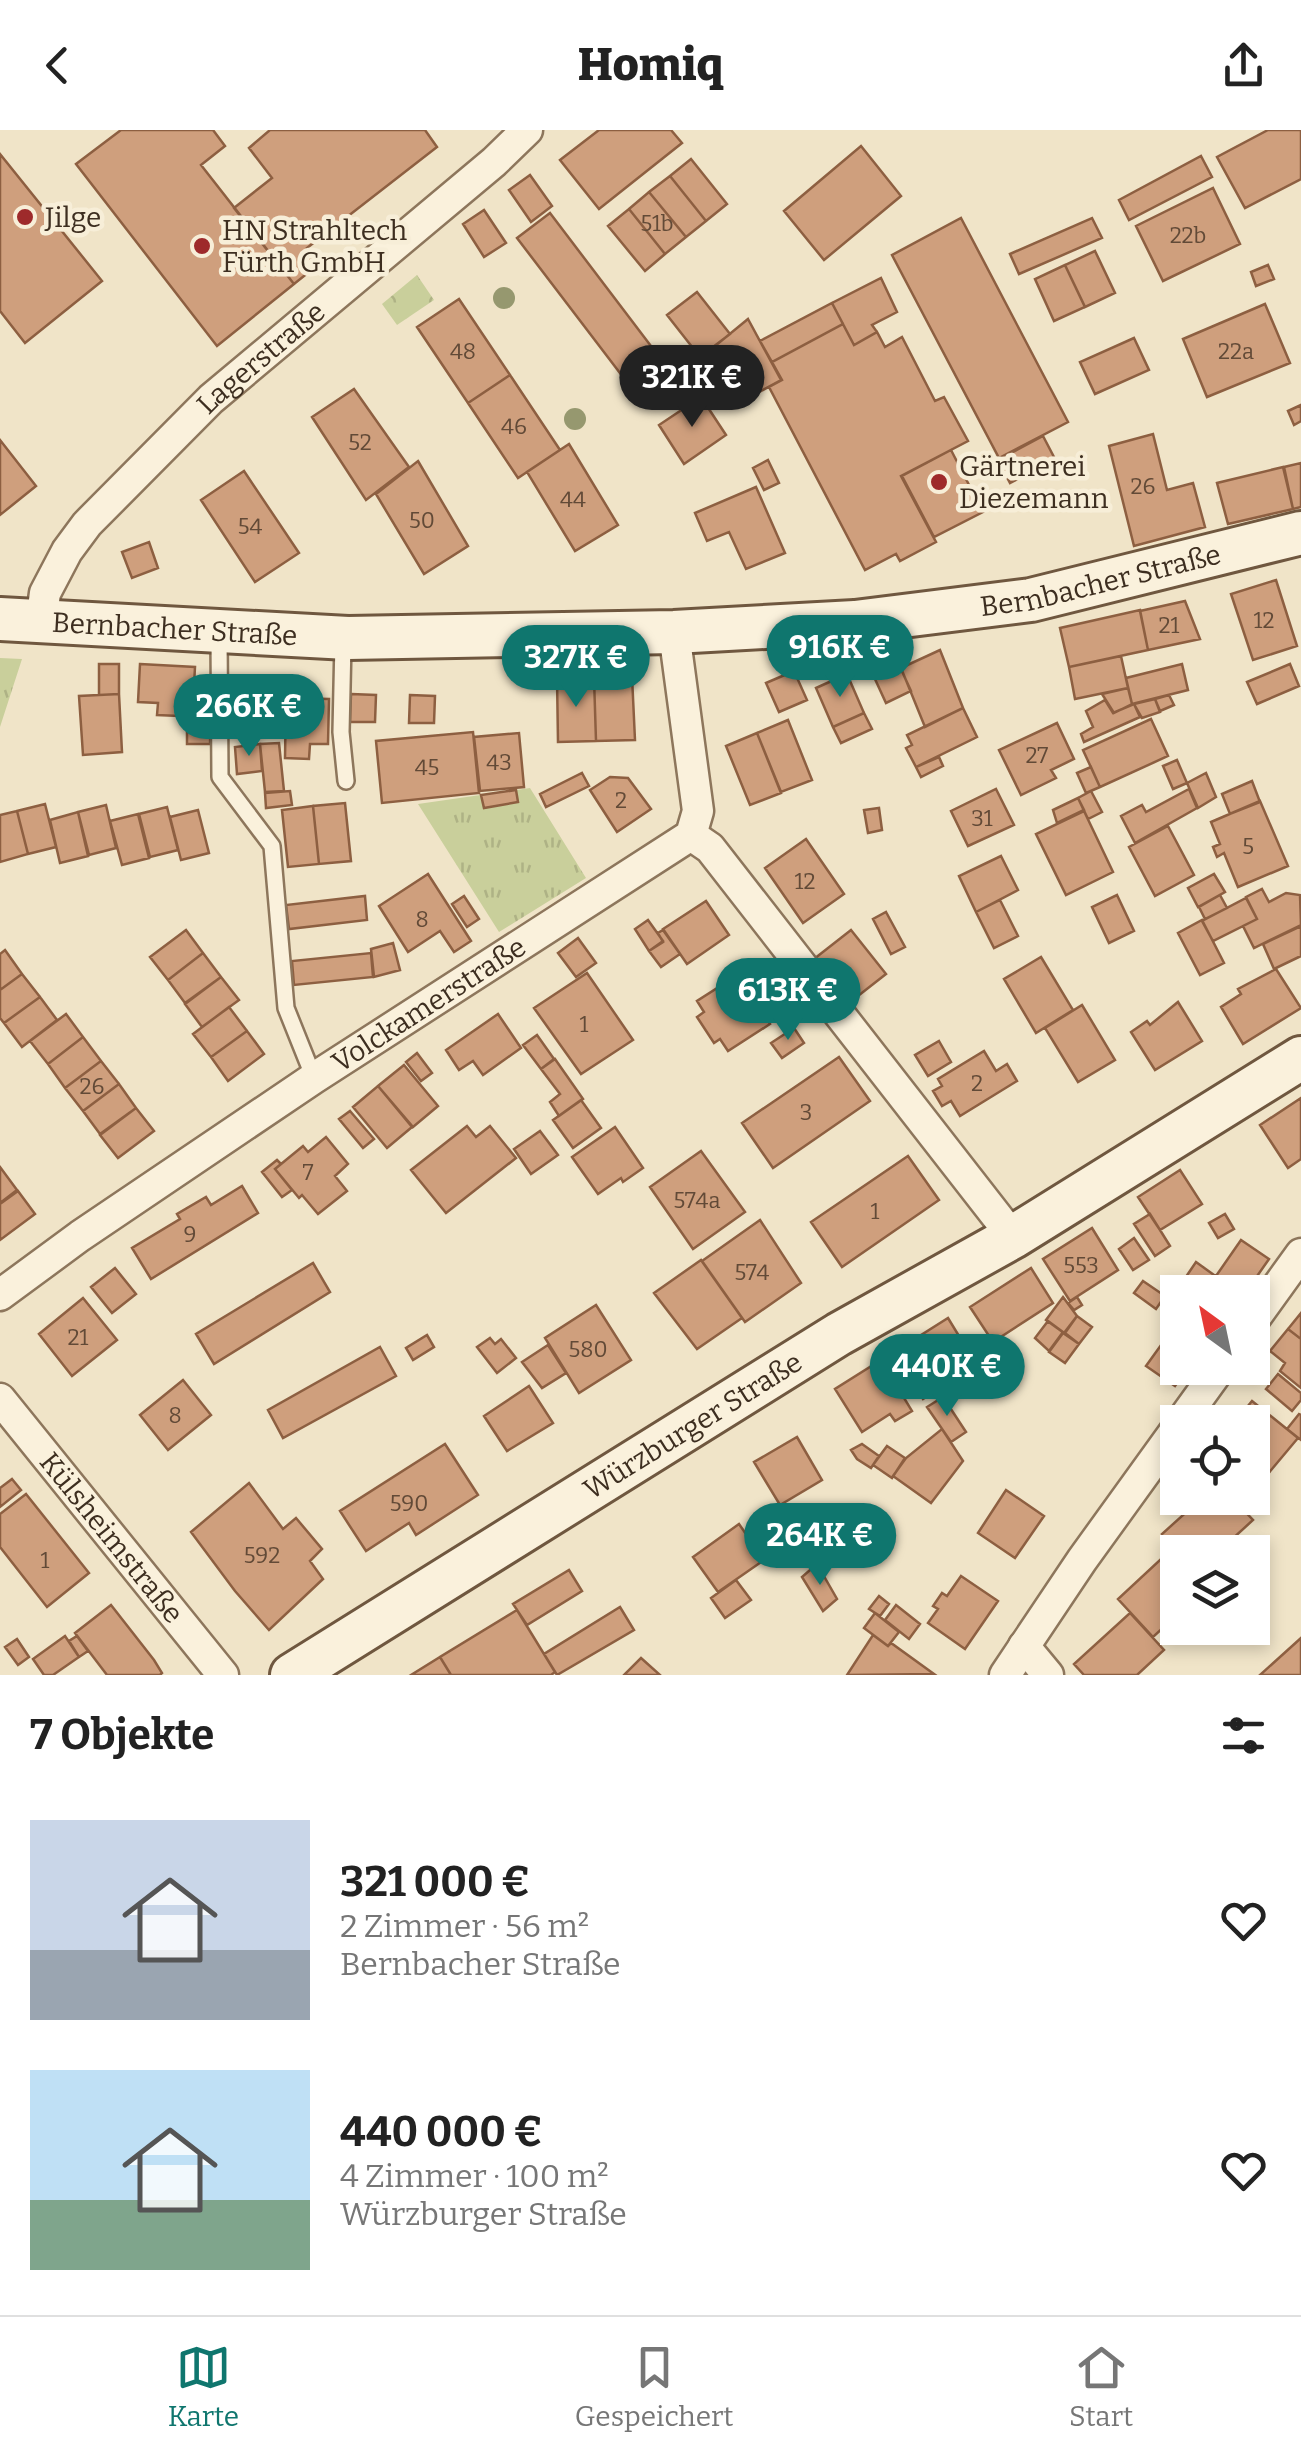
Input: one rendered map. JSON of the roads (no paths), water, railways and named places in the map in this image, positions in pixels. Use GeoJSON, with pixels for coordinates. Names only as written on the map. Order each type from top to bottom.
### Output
{"type":"FeatureCollection","features":[{"type":"Feature","properties":{"kind":"street","name":"Lagerstraße"},"geometry":{"type":"LineString","coordinates":[[21,621],[45,593],[67,551],[100,510],[211,399],[528,130]]}},
{"type":"Feature","properties":{"kind":"street","name":"Bernbacher Straße"},"geometry":{"type":"LineString","coordinates":[[21,621],[343,638],[674,632],[854,622],[1032,600],[1301,533]]}},
{"type":"Feature","properties":{"kind":"street"},"geometry":{"type":"LineString","coordinates":[[674,632],[698,810],[691,835],[710,848],[1014,1237]]}},
{"type":"Feature","properties":{"kind":"street","name":"Volckamerstraße"},"geometry":{"type":"LineString","coordinates":[[0,1295],[80,1236],[314,1078],[691,835]]}},
{"type":"Feature","properties":{"kind":"street","name":"Würzburger Straße"},"geometry":{"type":"LineString","coordinates":[[292,1675],[840,1334],[1014,1237],[1301,1058]]}},
{"type":"Feature","properties":{"kind":"street"},"geometry":{"type":"LineString","coordinates":[[1270,1297],[1301,1254]]}},
{"type":"Feature","properties":{"kind":"street","name":"Külsheimstraße"},"geometry":{"type":"LineString","coordinates":[[0,1399],[223,1675]]}},
{"type":"Feature","properties":{"kind":"street"},"geometry":{"type":"LineString","coordinates":[[1005,1675],[1160,1452]]}},
{"type":"Feature","properties":{"kind":"street"},"geometry":{"type":"LineString","coordinates":[[1024,1646],[1048,1675]]}},
{"type":"Feature","properties":{"kind":"lane"},"geometry":{"type":"LineString","coordinates":[[219,632],[220,776],[272,846],[286,1008],[314,1078]]}},
{"type":"Feature","properties":{"kind":"lane"},"geometry":{"type":"LineString","coordinates":[[343,638],[340,732],[346,781]]}},
{"type":"Feature","properties":{"kind":"place","name":"Jilge"},"geometry":{"type":"Point","coordinates":[25,217]}},
{"type":"Feature","properties":{"kind":"place","name":"HN Strahltech Fürth GmbH"},"geometry":{"type":"Point","coordinates":[202,246]}},
{"type":"Feature","properties":{"kind":"place","name":"Gärtnerei Diezemann"},"geometry":{"type":"Point","coordinates":[939,482]}}]}
